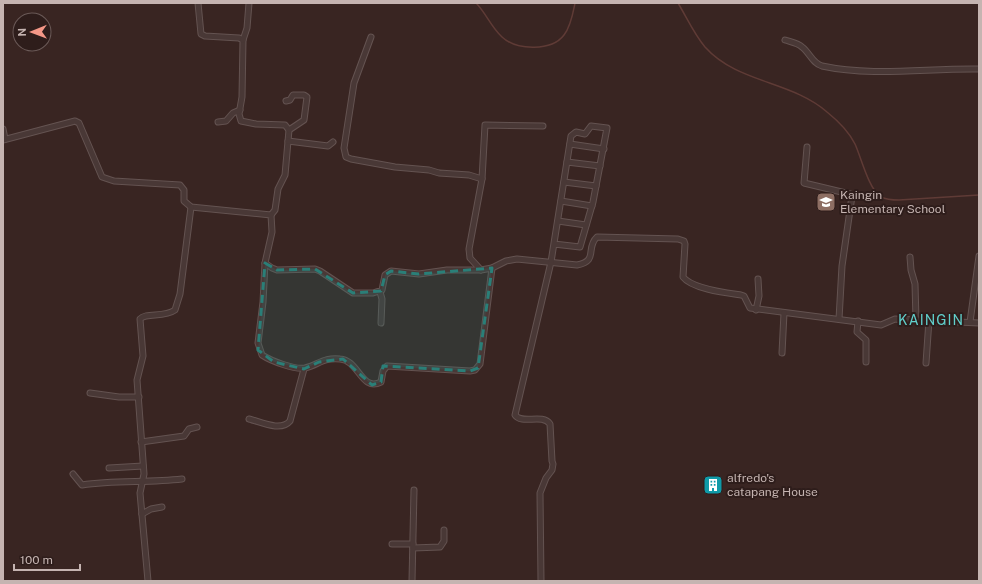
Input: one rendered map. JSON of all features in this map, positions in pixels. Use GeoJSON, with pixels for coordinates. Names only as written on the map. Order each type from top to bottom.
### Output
{"type":"FeatureCollection","features":[{"type":"Feature","properties":{"kind":"street"},"geometry":{"type":"LineString","coordinates":[[198,3],[201,34],[205,36],[239,38],[243,40]]}},
{"type":"Feature","properties":{"kind":"street"},"geometry":{"type":"LineString","coordinates":[[249,3],[247,28],[243,40],[242,96],[240,110],[241,121],[245,123],[285,125],[289,130],[284,175],[278,189],[275,210],[271,215],[272,232],[266,263],[258,343],[258,350],[262,355],[274,362],[304,369],[323,360],[343,359],[348,361],[358,370],[365,381],[372,385],[380,382],[383,371],[387,366],[470,371],[475,370],[480,364],[492,268]]}},
{"type":"Feature","properties":{"kind":"street"},"geometry":{"type":"LineString","coordinates":[[371,37],[354,83],[344,148],[346,157],[358,161],[426,169],[439,173],[469,175],[482,179]]}},
{"type":"Feature","properties":{"kind":"street"},"geometry":{"type":"LineString","coordinates":[[785,40],[802,47],[817,64],[831,67],[889,71],[956,68],[979,69]]}},
{"type":"Feature","properties":{"kind":"street"},"geometry":{"type":"LineString","coordinates":[[286,101],[290,100],[293,96],[304,95],[307,97],[304,120],[289,130]]}},
{"type":"Feature","properties":{"kind":"street"},"geometry":{"type":"LineString","coordinates":[[218,122],[228,120],[233,113],[240,110]]}},
{"type":"Feature","properties":{"kind":"street"},"geometry":{"type":"LineString","coordinates":[[3,129],[4,140],[77,122],[102,177],[114,181],[180,185],[184,190],[184,201],[191,207],[271,215]]}},
{"type":"Feature","properties":{"kind":"street"},"geometry":{"type":"LineString","coordinates":[[541,581],[540,496],[546,478],[552,470],[553,464],[550,424],[545,420],[519,418],[515,415],[551,262],[571,136],[576,132],[585,134],[591,126],[595,125],[607,128],[592,206],[580,247],[554,244]]}},
{"type":"Feature","properties":{"kind":"street"},"geometry":{"type":"LineString","coordinates":[[481,270],[470,258],[469,249],[482,179],[485,126],[543,126]]}},
{"type":"Feature","properties":{"kind":"street"},"geometry":{"type":"LineString","coordinates":[[288,141],[328,146],[333,142]]}},
{"type":"Feature","properties":{"kind":"street"},"geometry":{"type":"LineString","coordinates":[[570,144],[604,149]]}},
{"type":"Feature","properties":{"kind":"street"},"geometry":{"type":"LineString","coordinates":[[807,146],[804,183],[850,194],[852,196],[842,266],[839,319]]}},
{"type":"Feature","properties":{"kind":"street"},"geometry":{"type":"LineString","coordinates":[[567,162],[600,166]]}},
{"type":"Feature","properties":{"kind":"street"},"geometry":{"type":"LineString","coordinates":[[564,182],[596,186]]}},
{"type":"Feature","properties":{"kind":"street"},"geometry":{"type":"LineString","coordinates":[[561,201],[592,206]]}},
{"type":"Feature","properties":{"kind":"street"},"geometry":{"type":"LineString","coordinates":[[148,581],[140,492],[143,466],[137,380],[143,356],[140,319],[143,316],[164,315],[175,310],[180,294],[191,207]]}},
{"type":"Feature","properties":{"kind":"street"},"geometry":{"type":"LineString","coordinates":[[558,221],[586,225]]}},
{"type":"Feature","properties":{"kind":"street"},"geometry":{"type":"LineString","coordinates":[[381,322],[382,299],[380,292],[385,275],[391,271],[419,274],[447,270],[481,270],[492,268],[511,260],[577,265],[590,260],[593,241],[597,236],[682,240],[685,244],[683,277],[685,280],[705,288],[741,295],[745,298],[748,307],[756,310],[858,321],[881,325],[893,319],[979,323]]}},
{"type":"Feature","properties":{"kind":"street"},"geometry":{"type":"LineString","coordinates":[[970,322],[979,256]]}},
{"type":"Feature","properties":{"kind":"street"},"geometry":{"type":"LineString","coordinates":[[910,257],[911,270],[915,284],[916,320]]}},
{"type":"Feature","properties":{"kind":"street"},"geometry":{"type":"LineString","coordinates":[[266,263],[272,268],[278,270],[315,269],[353,293],[380,292]]}},
{"type":"Feature","properties":{"kind":"street"},"geometry":{"type":"LineString","coordinates":[[756,310],[759,296],[758,279]]}},
{"type":"Feature","properties":{"kind":"street"},"geometry":{"type":"LineString","coordinates":[[782,353],[784,314]]}},
{"type":"Feature","properties":{"kind":"street"},"geometry":{"type":"LineString","coordinates":[[926,363],[928,320]]}},
{"type":"Feature","properties":{"kind":"street"},"geometry":{"type":"LineString","coordinates":[[858,321],[857,332],[866,340],[866,362]]}},
{"type":"Feature","properties":{"kind":"street"},"geometry":{"type":"LineString","coordinates":[[249,419],[281,426],[286,425],[290,421],[304,369]]}},
{"type":"Feature","properties":{"kind":"street"},"geometry":{"type":"LineString","coordinates":[[90,393],[119,397],[139,397]]}},
{"type":"Feature","properties":{"kind":"street"},"geometry":{"type":"LineString","coordinates":[[141,442],[184,436],[189,429],[197,427]]}},
{"type":"Feature","properties":{"kind":"street"},"geometry":{"type":"LineString","coordinates":[[109,468],[143,466]]}},
{"type":"Feature","properties":{"kind":"street"},"geometry":{"type":"LineString","coordinates":[[73,474],[82,485],[107,481],[142,482],[182,479]]}},
{"type":"Feature","properties":{"kind":"street"},"geometry":{"type":"LineString","coordinates":[[412,581],[414,490]]}},
{"type":"Feature","properties":{"kind":"street"},"geometry":{"type":"LineString","coordinates":[[142,514],[151,509],[162,507]]}},
{"type":"Feature","properties":{"kind":"street"},"geometry":{"type":"LineString","coordinates":[[392,544],[440,547],[444,541],[444,530]]}},
{"type":"Feature","properties":{"kind":"highlighted area"},"geometry":{"type":"Polygon","coordinates":[[[265,263],[277,270],[315,269],[353,293],[381,291],[385,275],[391,271],[419,274],[492,268],[478,368],[470,371],[383,366],[381,382],[372,385],[343,359],[319,362],[304,369],[274,362],[258,350],[265,263]]]}},
{"type":"Feature","properties":{"kind":"waterway"},"geometry":{"type":"LineString","coordinates":[[476,3],[502,37],[508,42],[525,47],[543,46],[559,40],[564,35],[570,24],[575,3]]}},
{"type":"Feature","properties":{"kind":"waterway"},"geometry":{"type":"LineString","coordinates":[[678,3],[701,42],[718,59],[748,75],[798,94],[813,102],[835,119],[855,144],[869,181],[881,197],[899,200],[979,195]]}},
{"type":"Feature","properties":{"kind":"place","name":"Kaingin Elementary School"},"geometry":{"type":"Point","coordinates":[826,202]}},
{"type":"Feature","properties":{"kind":"place","name":"alfredo's catapang House"},"geometry":{"type":"Point","coordinates":[713,485]}},
{"type":"Feature","properties":{"kind":"district","name":"KAINGIN"},"geometry":{"type":"Point","coordinates":[931,320]}}]}
